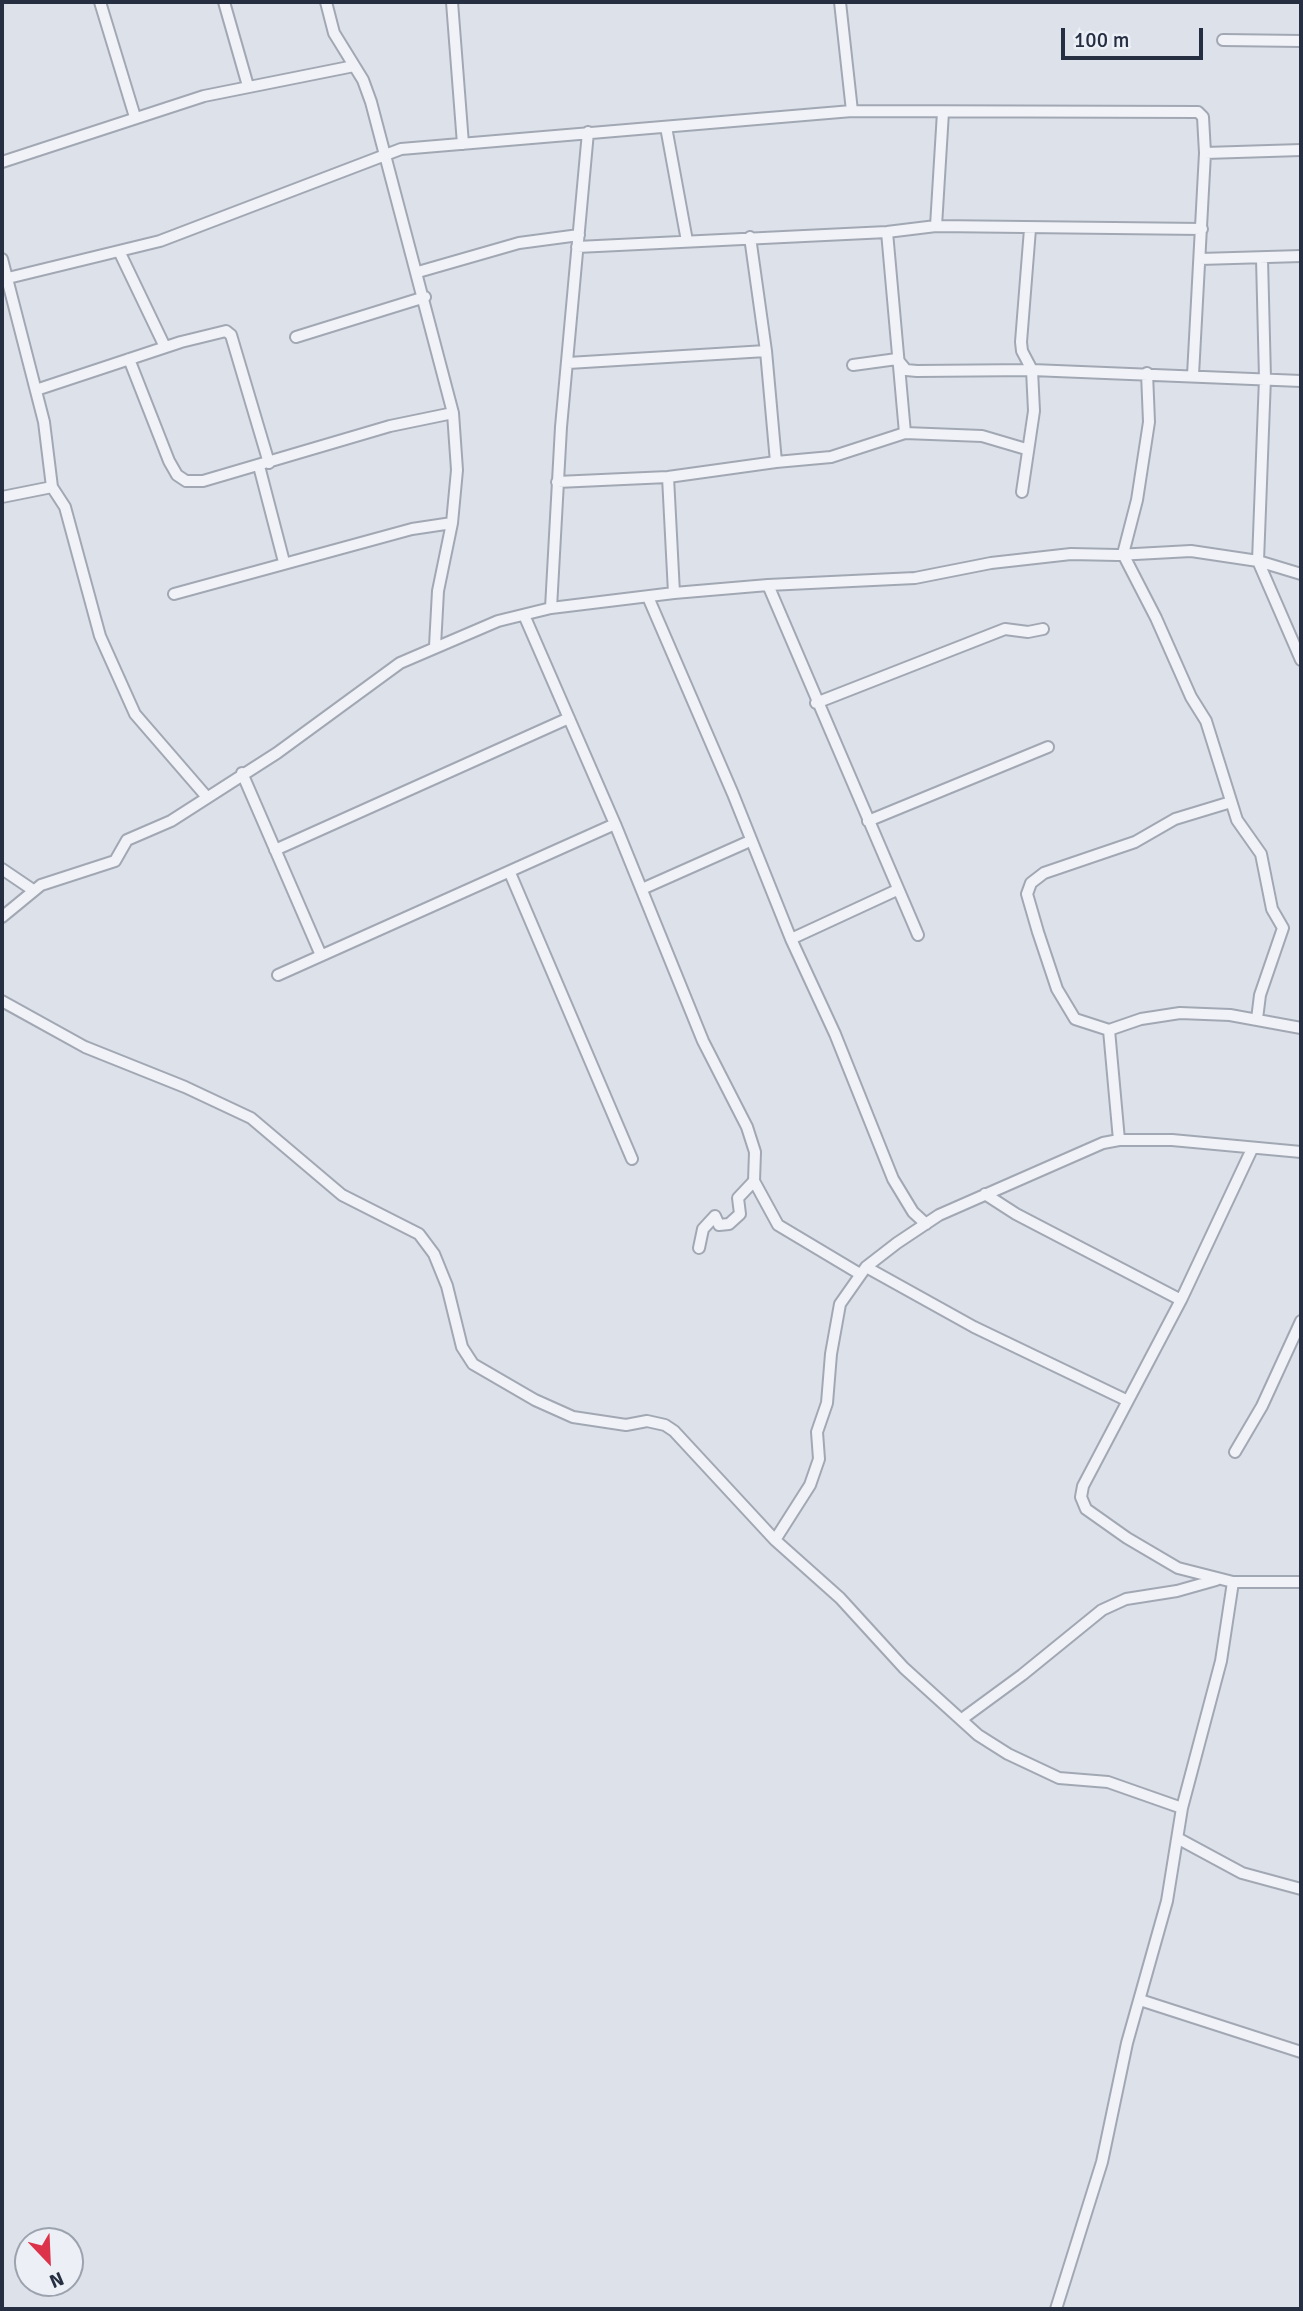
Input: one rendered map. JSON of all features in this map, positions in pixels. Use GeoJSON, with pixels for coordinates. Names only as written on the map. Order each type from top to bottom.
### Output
{"type":"FeatureCollection","features":[{"type":"Feature","properties":{"kind":"street"},"geometry":{"type":"LineString","coordinates":[[100,2],[135,117]]}},
{"type":"Feature","properties":{"kind":"street"},"geometry":{"type":"LineString","coordinates":[[224,2],[248,86]]}},
{"type":"Feature","properties":{"kind":"street"},"geometry":{"type":"LineString","coordinates":[[326,2],[334,33],[371,102],[425,298],[453,413],[457,470],[452,523],[438,591],[435,646]]}},
{"type":"Feature","properties":{"kind":"street"},"geometry":{"type":"LineString","coordinates":[[452,2],[463,144]]}},
{"type":"Feature","properties":{"kind":"street"},"geometry":{"type":"LineString","coordinates":[[840,2],[852,111]]}},
{"type":"Feature","properties":{"kind":"street"},"geometry":{"type":"LineString","coordinates":[[1223,40],[1301,41]]}},
{"type":"Feature","properties":{"kind":"street"},"geometry":{"type":"LineString","coordinates":[[2,163],[135,117],[248,86],[354,66]]}},
{"type":"Feature","properties":{"kind":"street"},"geometry":{"type":"LineString","coordinates":[[8,278],[160,241],[401,149],[852,111],[1198,112],[1203,117],[1205,153],[1193,375]]}},
{"type":"Feature","properties":{"kind":"street"},"geometry":{"type":"LineString","coordinates":[[936,226],[943,113]]}},
{"type":"Feature","properties":{"kind":"street"},"geometry":{"type":"LineString","coordinates":[[666,127],[687,241]]}},
{"type":"Feature","properties":{"kind":"street"},"geometry":{"type":"LineString","coordinates":[[551,608],[557,482],[588,132]]}},
{"type":"Feature","properties":{"kind":"street"},"geometry":{"type":"LineString","coordinates":[[1205,153],[1301,150]]}},
{"type":"Feature","properties":{"kind":"street"},"geometry":{"type":"LineString","coordinates":[[578,247],[887,232],[936,226],[1202,229]]}},
{"type":"Feature","properties":{"kind":"street"},"geometry":{"type":"LineString","coordinates":[[1022,492],[1026,449],[1034,411],[1032,370],[1022,351],[1021,342],[1030,229]]}},
{"type":"Feature","properties":{"kind":"street"},"geometry":{"type":"LineString","coordinates":[[887,232],[905,433]]}},
{"type":"Feature","properties":{"kind":"street"},"geometry":{"type":"LineString","coordinates":[[418,272],[519,243],[579,235]]}},
{"type":"Feature","properties":{"kind":"street"},"geometry":{"type":"LineString","coordinates":[[750,237],[766,351],[776,462]]}},
{"type":"Feature","properties":{"kind":"street"},"geometry":{"type":"LineString","coordinates":[[119,251],[165,347]]}},
{"type":"Feature","properties":{"kind":"street"},"geometry":{"type":"LineString","coordinates":[[1200,259],[1301,256]]}},
{"type":"Feature","properties":{"kind":"street"},"geometry":{"type":"LineString","coordinates":[[2,259],[44,422],[52,487],[65,507],[100,636],[135,714],[206,796]]}},
{"type":"Feature","properties":{"kind":"street"},"geometry":{"type":"LineString","coordinates":[[1262,259],[1265,378],[1258,561],[1301,660]]}},
{"type":"Feature","properties":{"kind":"street"},"geometry":{"type":"LineString","coordinates":[[296,337],[425,298]]}},
{"type":"Feature","properties":{"kind":"street"},"geometry":{"type":"LineString","coordinates":[[36,390],[165,347],[226,331],[231,335],[264,464],[284,562]]}},
{"type":"Feature","properties":{"kind":"street"},"geometry":{"type":"LineString","coordinates":[[568,363],[766,351]]}},
{"type":"Feature","properties":{"kind":"street"},"geometry":{"type":"LineString","coordinates":[[129,359],[177,475],[186,481],[203,481],[390,426],[453,413]]}},
{"type":"Feature","properties":{"kind":"street"},"geometry":{"type":"LineString","coordinates":[[897,359],[906,370],[917,371],[1032,370],[1301,381]]}},
{"type":"Feature","properties":{"kind":"street"},"geometry":{"type":"LineString","coordinates":[[853,365],[897,359]]}},
{"type":"Feature","properties":{"kind":"street"},"geometry":{"type":"LineString","coordinates":[[1147,373],[1148,433],[1137,500],[1123,554],[1156,618],[1191,697],[1206,721],[1237,820],[1261,854],[1272,909],[1283,928],[1260,995],[1257,1018]]}},
{"type":"Feature","properties":{"kind":"street"},"geometry":{"type":"LineString","coordinates":[[557,482],[668,477],[831,457],[905,433],[982,436],[1026,449]]}},
{"type":"Feature","properties":{"kind":"street"},"geometry":{"type":"LineString","coordinates":[[668,477],[674,593]]}},
{"type":"Feature","properties":{"kind":"street"},"geometry":{"type":"LineString","coordinates":[[2,497],[52,487]]}},
{"type":"Feature","properties":{"kind":"street"},"geometry":{"type":"LineString","coordinates":[[174,594],[412,529],[452,523]]}},
{"type":"Feature","properties":{"kind":"street"},"geometry":{"type":"LineString","coordinates":[[2,917],[33,890],[54,879],[115,861],[127,840],[171,821],[276,753],[400,663],[498,621],[551,608],[674,593],[768,585],[915,578],[1040,556],[1191,551],[1258,561],[1301,574]]}},
{"type":"Feature","properties":{"kind":"street"},"geometry":{"type":"LineString","coordinates":[[768,585],[816,703],[918,936]]}},
{"type":"Feature","properties":{"kind":"street"},"geometry":{"type":"LineString","coordinates":[[648,597],[733,794],[791,939],[835,1034],[893,1179],[913,1212],[926,1224]]}},
{"type":"Feature","properties":{"kind":"street"},"geometry":{"type":"LineString","coordinates":[[524,615],[615,824],[703,1041],[747,1127],[755,1152],[754,1181],[778,1225],[974,1327],[1126,1400]]}},
{"type":"Feature","properties":{"kind":"street"},"geometry":{"type":"LineString","coordinates":[[816,703],[1004,629],[1028,632],[1043,629]]}},
{"type":"Feature","properties":{"kind":"street"},"geometry":{"type":"LineString","coordinates":[[275,850],[569,718]]}},
{"type":"Feature","properties":{"kind":"street"},"geometry":{"type":"LineString","coordinates":[[868,821],[1048,747]]}},
{"type":"Feature","properties":{"kind":"street"},"geometry":{"type":"LineString","coordinates":[[242,773],[320,953]]}},
{"type":"Feature","properties":{"kind":"street"},"geometry":{"type":"LineString","coordinates":[[1231,802],[1175,820],[1135,842],[1044,873],[1031,883],[1027,894],[1038,932],[1069,1013],[1074,1019],[1109,1030],[1141,1019],[1180,1013],[1257,1018],[1301,1028]]}},
{"type":"Feature","properties":{"kind":"street"},"geometry":{"type":"LineString","coordinates":[[278,975],[320,953],[510,873],[615,824]]}},
{"type":"Feature","properties":{"kind":"street"},"geometry":{"type":"LineString","coordinates":[[642,889],[750,842]]}},
{"type":"Feature","properties":{"kind":"street"},"geometry":{"type":"LineString","coordinates":[[2,869],[33,890]]}},
{"type":"Feature","properties":{"kind":"street"},"geometry":{"type":"LineString","coordinates":[[510,873],[632,1159]]}},
{"type":"Feature","properties":{"kind":"street"},"geometry":{"type":"LineString","coordinates":[[791,939],[897,890]]}},
{"type":"Feature","properties":{"kind":"street"},"geometry":{"type":"LineString","coordinates":[[2,1001],[85,1047],[185,1087],[251,1118],[335,1190],[365,1208],[408,1226],[428,1243],[434,1254],[447,1286],[462,1347],[481,1370],[573,1416],[625,1425],[640,1421],[665,1424],[704,1461],[775,1540],[841,1598],[904,1668],[978,1735],[1041,1772],[1059,1779],[1108,1782],[1182,1808]]}},
{"type":"Feature","properties":{"kind":"street"},"geometry":{"type":"LineString","coordinates":[[1109,1030],[1119,1140]]}},
{"type":"Feature","properties":{"kind":"street"},"geometry":{"type":"LineString","coordinates":[[775,1540],[816,1470],[819,1459],[817,1432],[827,1403],[831,1354],[840,1304],[863,1271],[926,1224],[1082,1150],[1119,1140],[1172,1140],[1301,1152]]}},
{"type":"Feature","properties":{"kind":"street"},"geometry":{"type":"LineString","coordinates":[[1252,1149],[1181,1300],[1083,1486],[1082,1503],[1127,1538],[1166,1563],[1216,1580],[1301,1582]]}},
{"type":"Feature","properties":{"kind":"street"},"geometry":{"type":"LineString","coordinates":[[699,1248],[703,1229],[715,1216],[719,1225],[729,1224],[740,1214],[738,1198],[754,1181]]}},
{"type":"Feature","properties":{"kind":"street"},"geometry":{"type":"LineString","coordinates":[[985,1194],[1181,1300]]}},
{"type":"Feature","properties":{"kind":"street"},"geometry":{"type":"LineString","coordinates":[[1235,1452],[1262,1406],[1301,1321]]}},
{"type":"Feature","properties":{"kind":"street"},"geometry":{"type":"LineString","coordinates":[[962,1718],[1022,1675],[1102,1610],[1126,1599],[1177,1591],[1216,1580]]}},
{"type":"Feature","properties":{"kind":"street"},"geometry":{"type":"LineString","coordinates":[[1056,2309],[1102,2162],[1140,2000],[1167,1901],[1182,1808],[1221,1661],[1233,1582]]}},
{"type":"Feature","properties":{"kind":"street"},"geometry":{"type":"LineString","coordinates":[[1179,1839],[1242,1872],[1301,1889]]}},
{"type":"Feature","properties":{"kind":"street"},"geometry":{"type":"LineString","coordinates":[[1140,2000],[1301,2052]]}}]}
